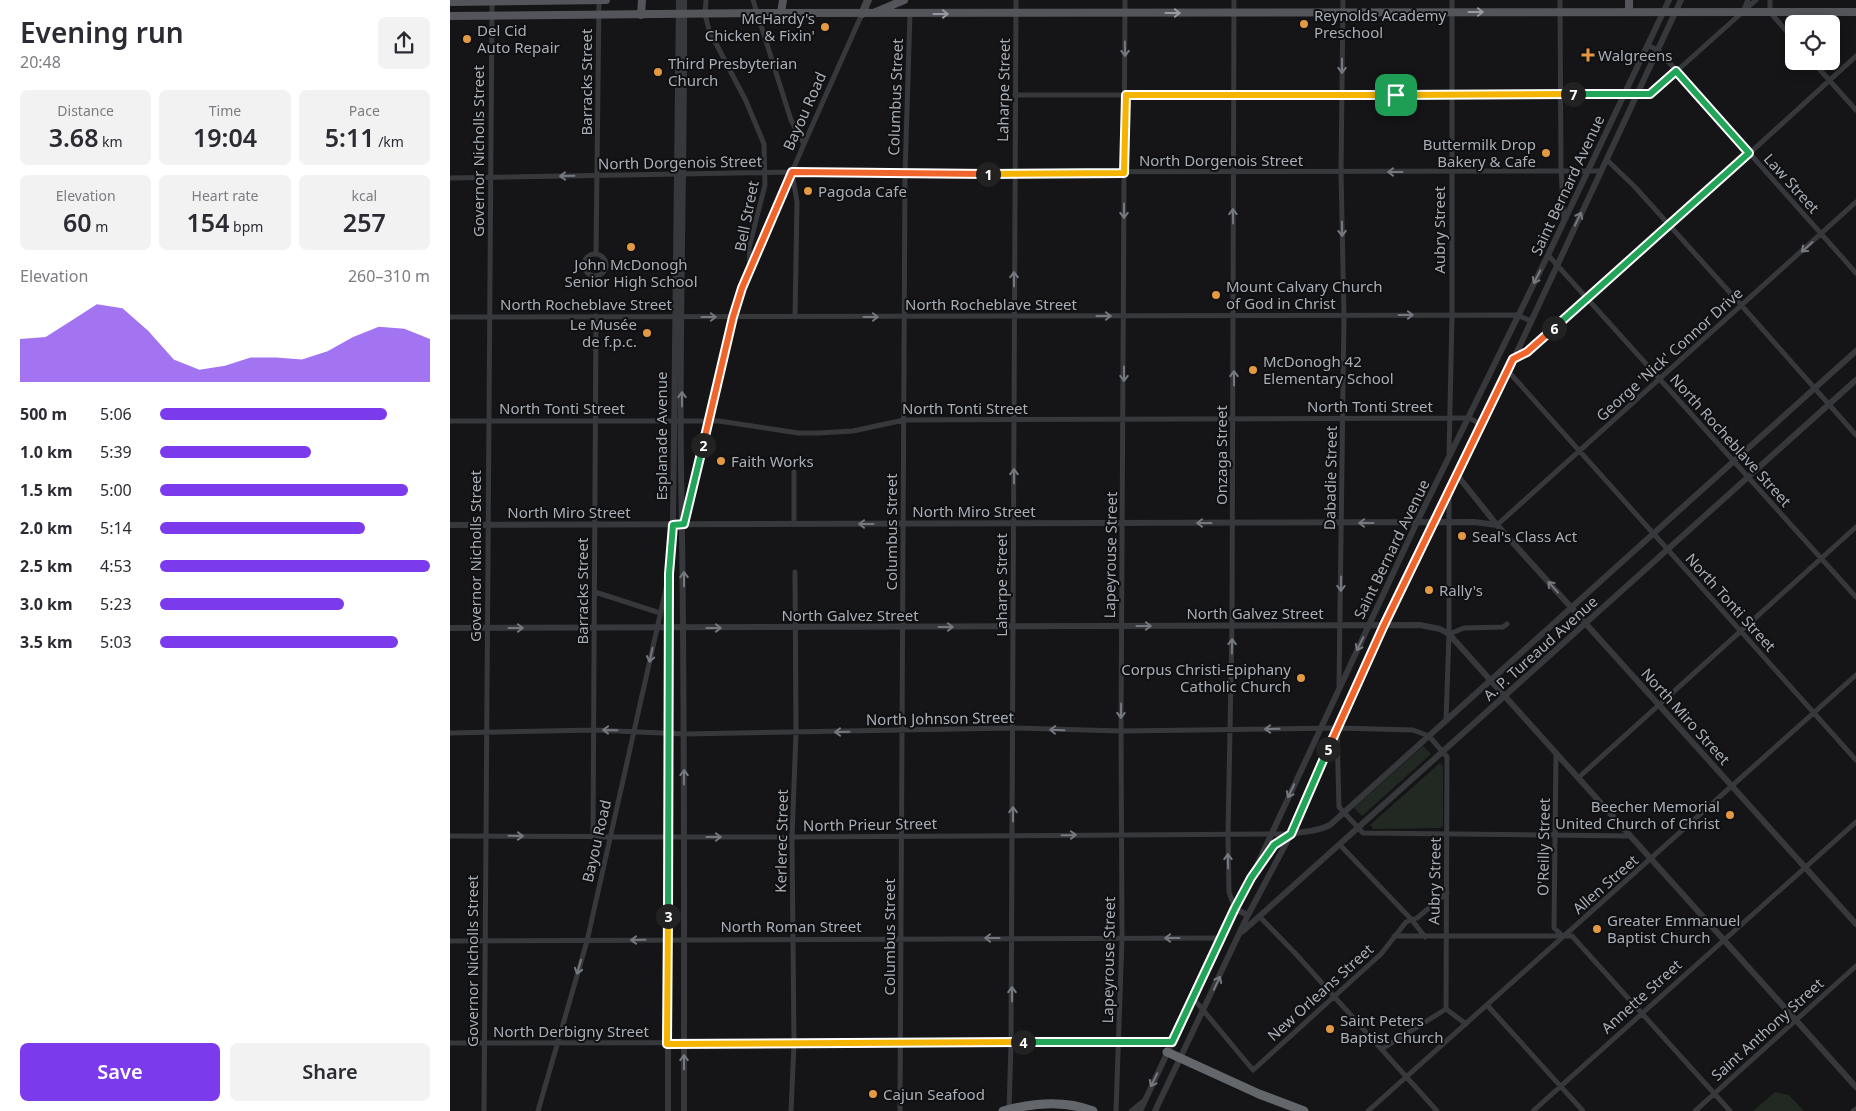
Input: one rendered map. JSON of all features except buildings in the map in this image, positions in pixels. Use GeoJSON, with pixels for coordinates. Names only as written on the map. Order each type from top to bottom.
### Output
{"type":"FeatureCollection","features":[{"type":"Feature","properties":{"kind":"highway"},"geometry":{"type":"LineString","coordinates":[[1168,1052],[1259,1094],[1304,1111]]}},
{"type":"Feature","properties":{"kind":"highway"},"geometry":{"type":"LineString","coordinates":[[1003,1111],[1021,1106],[1050,1104],[1075,1106],[1093,1111]]}},
{"type":"Feature","properties":{"kind":"main road"},"geometry":{"type":"LineString","coordinates":[[450,2],[606,0]]}},
{"type":"Feature","properties":{"kind":"main road"},"geometry":{"type":"LineString","coordinates":[[641,15],[642,0]]}},
{"type":"Feature","properties":{"kind":"main road"},"geometry":{"type":"LineString","coordinates":[[781,14],[783,0]]}},
{"type":"Feature","properties":{"kind":"main road","name":"Bayou Road"},"geometry":{"type":"LineString","coordinates":[[862,14],[868,0]]}},
{"type":"Feature","properties":{"kind":"main road"},"geometry":{"type":"LineString","coordinates":[[874,13],[904,0]]}},
{"type":"Feature","properties":{"kind":"main road"},"geometry":{"type":"LineString","coordinates":[[1629,0],[1629,12]]}},
{"type":"Feature","properties":{"kind":"main road"},"geometry":{"type":"LineString","coordinates":[[450,16],[757,13],[1856,12]]}},
{"type":"Feature","properties":{"kind":"street","name":"Barracks Street"},"geometry":{"type":"LineString","coordinates":[[596,254],[599,0]]}},
{"type":"Feature","properties":{"kind":"street","name":"Esplanade Avenue"},"geometry":{"type":"LineString","coordinates":[[679,0],[682,14]]}},
{"type":"Feature","properties":{"kind":"street","name":"Esplanade Avenue"},"geometry":{"type":"LineString","coordinates":[[668,1111],[669,574],[673,525],[682,14],[684,0]]}},
{"type":"Feature","properties":{"kind":"street","name":"Bell Street"},"geometry":{"type":"LineString","coordinates":[[706,0],[705,14],[709,30],[760,129],[764,144],[766,173],[749,248],[750,270]]}},
{"type":"Feature","properties":{"kind":"street"},"geometry":{"type":"LineString","coordinates":[[753,0],[792,120],[804,144]]}},
{"type":"Feature","properties":{"kind":"street","name":"Laharpe Street"},"geometry":{"type":"LineString","coordinates":[[1009,1111],[1012,938],[1016,0]]}},
{"type":"Feature","properties":{"kind":"street","name":"Lapeyrouse Street"},"geometry":{"type":"LineString","coordinates":[[1116,1111],[1122,938],[1120,834],[1126,95],[1125,0]]}},
{"type":"Feature","properties":{"kind":"street","name":"Onzaga Street"},"geometry":{"type":"LineString","coordinates":[[1234,0],[1232,173],[1234,316],[1233,523],[1228,834],[1229,892],[1235,908]]}},
{"type":"Feature","properties":{"kind":"street","name":"Dabadie Street"},"geometry":{"type":"LineString","coordinates":[[1339,686],[1344,315],[1341,172],[1343,0]]}},
{"type":"Feature","properties":{"kind":"street","name":"Aubry Street"},"geometry":{"type":"LineString","coordinates":[[1449,459],[1452,315],[1452,0]]}},
{"type":"Feature","properties":{"kind":"street"},"geometry":{"type":"LineString","coordinates":[[1560,0],[1561,170],[1564,220]]}},
{"type":"Feature","properties":{"kind":"street","name":"Saint Bernard Avenue"},"geometry":{"type":"LineString","coordinates":[[1140,1111],[1321,729],[1339,686],[1517,315],[1548,255],[1668,0]]}},
{"type":"Feature","properties":{"kind":"street","name":"Saint Bernard Avenue"},"geometry":{"type":"LineString","coordinates":[[1155,1111],[1248,915],[1291,834],[1384,625],[1508,371],[1681,0]]}},
{"type":"Feature","properties":{"kind":"street"},"geometry":{"type":"LineString","coordinates":[[1743,12],[1748,0]]}},
{"type":"Feature","properties":{"kind":"street"},"geometry":{"type":"LineString","coordinates":[[1015,96],[1650,94],[1756,0]]}},
{"type":"Feature","properties":{"kind":"street"},"geometry":{"type":"LineString","coordinates":[[1770,0],[1770,12],[1785,30]]}},
{"type":"Feature","properties":{"kind":"street","name":"Governor Nicholls Street"},"geometry":{"type":"LineString","coordinates":[[484,1111],[492,2]]}},
{"type":"Feature","properties":{"kind":"street","name":"Bayou Road"},"geometry":{"type":"LineString","coordinates":[[684,523],[711,421],[733,317],[750,270],[862,14]]}},
{"type":"Feature","properties":{"kind":"street","name":"Columbus Street"},"geometry":{"type":"LineString","coordinates":[[900,1111],[905,174],[910,14]]}},
{"type":"Feature","properties":{"kind":"street","name":"Law Street"},"geometry":{"type":"LineString","coordinates":[[1647,46],[1658,50],[1856,273]]}},
{"type":"Feature","properties":{"kind":"street"},"geometry":{"type":"LineString","coordinates":[[1513,359],[1527,352],[1670,226],[1856,56]]}},
{"type":"Feature","properties":{"kind":"street"},"geometry":{"type":"LineString","coordinates":[[1820,70],[1856,110]]}},
{"type":"Feature","properties":{"kind":"street"},"geometry":{"type":"LineString","coordinates":[[1606,160],[1670,226],[1856,435]]}},
{"type":"Feature","properties":{"kind":"street","name":"North Dorgenois Street"},"geometry":{"type":"LineString","coordinates":[[450,178],[792,172],[1014,174],[1601,171]]}},
{"type":"Feature","properties":{"kind":"street"},"geometry":{"type":"LineString","coordinates":[[792,172],[797,202],[795,317]]}},
{"type":"Feature","properties":{"kind":"street","name":"George 'Nick' Connor Drive"},"geometry":{"type":"LineString","coordinates":[[1498,525],[1856,202]]}},
{"type":"Feature","properties":{"kind":"street"},"geometry":{"type":"LineString","coordinates":[[596,254],[603,257],[606,264],[601,274],[593,276],[586,273],[583,263],[589,255],[596,254]]}},
{"type":"Feature","properties":{"kind":"street","name":"North Rocheblave Street"},"geometry":{"type":"LineString","coordinates":[[1548,255],[1856,597]]}},
{"type":"Feature","properties":{"kind":"street","name":"North Rocheblave Street"},"geometry":{"type":"LineString","coordinates":[[450,318],[596,316],[1517,315],[1531,321]]}},
{"type":"Feature","properties":{"kind":"street","name":"Barracks Street"},"geometry":{"type":"LineString","coordinates":[[593,837],[596,316]]}},
{"type":"Feature","properties":{"kind":"street","name":"Esplanade Avenue"},"geometry":{"type":"LineString","coordinates":[[678,317],[685,628],[683,837],[684,1111]]}},
{"type":"Feature","properties":{"kind":"street","name":"A. P. Tureaud Avenue"},"geometry":{"type":"LineString","coordinates":[[1291,834],[1316,832],[1330,825],[1856,351]]}},
{"type":"Feature","properties":{"kind":"street","name":"North Tonti Street"},"geometry":{"type":"LineString","coordinates":[[1508,371],[1856,760]]}},
{"type":"Feature","properties":{"kind":"street","name":"A. P. Tureaud Avenue"},"geometry":{"type":"LineString","coordinates":[[1240,934],[1856,380]]}},
{"type":"Feature","properties":{"kind":"street","name":"North Tonti Street"},"geometry":{"type":"LineString","coordinates":[[450,421],[711,421],[818,433],[853,431],[904,420],[1468,418],[1481,424]]}},
{"type":"Feature","properties":{"kind":"street"},"geometry":{"type":"LineString","coordinates":[[794,472],[794,524]]}},
{"type":"Feature","properties":{"kind":"street","name":"North Miro Street"},"geometry":{"type":"LineString","coordinates":[[1456,475],[1571,607],[1856,924]]}},
{"type":"Feature","properties":{"kind":"street"},"geometry":{"type":"LineString","coordinates":[[1446,721],[1450,490]]}},
{"type":"Feature","properties":{"kind":"street","name":"North Miro Street"},"geometry":{"type":"LineString","coordinates":[[450,525],[1342,522],[1449,522],[1498,525]]}},
{"type":"Feature","properties":{"kind":"street"},"geometry":{"type":"LineString","coordinates":[[1578,778],[1856,528]]}},
{"type":"Feature","properties":{"kind":"street","name":"Kerlerec Street"},"geometry":{"type":"LineString","coordinates":[[791,1111],[794,1044],[792,837],[796,733],[795,572]]}},
{"type":"Feature","properties":{"kind":"street","name":"Bayou Road"},"geometry":{"type":"LineString","coordinates":[[538,1111],[586,941],[669,574]]}},
{"type":"Feature","properties":{"kind":"street"},"geometry":{"type":"LineString","coordinates":[[595,592],[660,614]]}},
{"type":"Feature","properties":{"kind":"street"},"geometry":{"type":"LineString","coordinates":[[1449,634],[1464,628],[1503,627],[1507,624]]}},
{"type":"Feature","properties":{"kind":"street","name":"North Galvez Street"},"geometry":{"type":"LineString","coordinates":[[450,628],[1384,625],[1425,626],[1440,629],[1449,634],[1856,1087]]}},
{"type":"Feature","properties":{"kind":"street","name":"Allen Street"},"geometry":{"type":"LineString","coordinates":[[1368,1111],[1652,860],[1856,675]]}},
{"type":"Feature","properties":{"kind":"street","name":"North Johnson Street"},"geometry":{"type":"LineString","coordinates":[[450,733],[594,730],[685,734],[1013,728],[1121,731],[1337,728],[1413,730],[1429,736]]}},
{"type":"Feature","properties":{"kind":"street"},"geometry":{"type":"LineString","coordinates":[[1337,728],[1339,806],[1343,813],[1363,833],[1630,836]]}},
{"type":"Feature","properties":{"kind":"street"},"geometry":{"type":"LineString","coordinates":[[1429,736],[1443,752]]}},
{"type":"Feature","properties":{"kind":"street","name":"Aubry Street"},"geometry":{"type":"LineString","coordinates":[[1443,752],[1447,757],[1446,1009]]}},
{"type":"Feature","properties":{"kind":"street","name":"O'Reilly Street"},"geometry":{"type":"LineString","coordinates":[[1556,753],[1554,928],[1564,936]]}},
{"type":"Feature","properties":{"kind":"street","name":"Annette Street"},"geometry":{"type":"LineString","coordinates":[[1533,1111],[1856,822]]}},
{"type":"Feature","properties":{"kind":"street"},"geometry":{"type":"LineString","coordinates":[[1251,878],[1274,845],[1291,834]]}},
{"type":"Feature","properties":{"kind":"street","name":"North Prieur Street"},"geometry":{"type":"LineString","coordinates":[[450,836],[792,837],[1291,834]]}},
{"type":"Feature","properties":{"kind":"street"},"geometry":{"type":"LineString","coordinates":[[1340,845],[1412,920],[1425,937]]}},
{"type":"Feature","properties":{"kind":"street","name":"New Orleans Street"},"geometry":{"type":"LineString","coordinates":[[1204,1011],[1253,1070],[1381,954],[1406,922],[1418,918],[1447,893]]}},
{"type":"Feature","properties":{"kind":"street"},"geometry":{"type":"LineString","coordinates":[[1235,908],[1248,915]]}},
{"type":"Feature","properties":{"kind":"street"},"geometry":{"type":"LineString","coordinates":[[1259,916],[1296,953],[1437,1111]]}},
{"type":"Feature","properties":{"kind":"street"},"geometry":{"type":"LineString","coordinates":[[1394,936],[1572,936],[1730,1111]]}},
{"type":"Feature","properties":{"kind":"street","name":"North Roman Street"},"geometry":{"type":"LineString","coordinates":[[450,941],[1221,938]]}},
{"type":"Feature","properties":{"kind":"street","name":"Saint Anthony Street"},"geometry":{"type":"LineString","coordinates":[[1695,1111],[1856,966]]}},
{"type":"Feature","properties":{"kind":"street"},"geometry":{"type":"LineString","coordinates":[[1193,998],[1204,1011]]}},
{"type":"Feature","properties":{"kind":"street"},"geometry":{"type":"LineString","coordinates":[[1487,1005],[1584,1111]]}},
{"type":"Feature","properties":{"kind":"street"},"geometry":{"type":"LineString","coordinates":[[1382,1049],[1446,1009],[1466,1024]]}},
{"type":"Feature","properties":{"kind":"street","name":"North Derbigny Street"},"geometry":{"type":"LineString","coordinates":[[450,1043],[1172,1042]]}},
{"type":"Feature","properties":{"kind":"street"},"geometry":{"type":"LineString","coordinates":[[1132,1111],[1144,1101]]}},
{"type":"Feature","properties":{"kind":"shaded area"},"geometry":{"type":"Polygon","coordinates":[[[1423,746],[1431,754],[1362,816],[1354,808],[1423,746]]]}},
{"type":"Feature","properties":{"kind":"shaded area"},"geometry":{"type":"Polygon","coordinates":[[[1440,763],[1443,766],[1443,826],[1440,828],[1373,829],[1370,825],[1440,763]]]}},
{"type":"Feature","properties":{"kind":"shaded area"},"geometry":{"type":"Polygon","coordinates":[[[1775,1092],[1789,1095],[1804,1111],[1753,1111],[1775,1092]]]}},
{"type":"Feature","properties":{"kind":"place","name":"Reynolds Academy Preschool"},"geometry":{"type":"Point","coordinates":[1304,24]}},
{"type":"Feature","properties":{"kind":"place","name":"McHardy's Chicken & Fixin'"},"geometry":{"type":"Point","coordinates":[825,27]}},
{"type":"Feature","properties":{"kind":"place","name":"Del Cid Auto Repair"},"geometry":{"type":"Point","coordinates":[467,39]}},
{"type":"Feature","properties":{"kind":"place","name":"Walgreens"},"geometry":{"type":"Point","coordinates":[1588,55]}},
{"type":"Feature","properties":{"kind":"place","name":"Third Presbyterian Church"},"geometry":{"type":"Point","coordinates":[658,72]}},
{"type":"Feature","properties":{"kind":"place","name":"Buttermilk Drop Bakery & Cafe"},"geometry":{"type":"Point","coordinates":[1546,153]}},
{"type":"Feature","properties":{"kind":"place","name":"Pagoda Cafe"},"geometry":{"type":"Point","coordinates":[808,191]}},
{"type":"Feature","properties":{"kind":"place","name":"John McDonogh Senior High School"},"geometry":{"type":"Point","coordinates":[631,247]}},
{"type":"Feature","properties":{"kind":"place","name":"Mount Calvary Church of God in Christ"},"geometry":{"type":"Point","coordinates":[1216,295]}},
{"type":"Feature","properties":{"kind":"place","name":"Le Musée de f.p.c."},"geometry":{"type":"Point","coordinates":[647,333]}},
{"type":"Feature","properties":{"kind":"place","name":"McDonogh 42 Elementary School"},"geometry":{"type":"Point","coordinates":[1253,370]}},
{"type":"Feature","properties":{"kind":"place","name":"Faith Works"},"geometry":{"type":"Point","coordinates":[721,461]}},
{"type":"Feature","properties":{"kind":"place","name":"Seal's Class Act"},"geometry":{"type":"Point","coordinates":[1462,536]}},
{"type":"Feature","properties":{"kind":"place","name":"Rally's"},"geometry":{"type":"Point","coordinates":[1429,590]}},
{"type":"Feature","properties":{"kind":"place","name":"Corpus Christi-Epiphany Catholic Church"},"geometry":{"type":"Point","coordinates":[1301,678]}},
{"type":"Feature","properties":{"kind":"place","name":"Beecher Memorial United Church of Christ"},"geometry":{"type":"Point","coordinates":[1730,815]}},
{"type":"Feature","properties":{"kind":"place","name":"Greater Emmanuel Baptist Church"},"geometry":{"type":"Point","coordinates":[1597,929]}},
{"type":"Feature","properties":{"kind":"place","name":"Saint Peters Baptist Church"},"geometry":{"type":"Point","coordinates":[1330,1029]}},
{"type":"Feature","properties":{"kind":"place","name":"Cajun Seafood"},"geometry":{"type":"Point","coordinates":[873,1094]}},
{"type":"Feature","properties":{"kind":"route"},"geometry":{"type":"LineString","coordinates":[[1676,71],[1749,153],[1670,226],[1527,352],[1513,359],[1384,625],[1291,834],[1274,845],[1251,878],[1172,1042],[667,1044],[670,673],[668,596],[673,525],[684,524],[694,478],[711,421],[733,317],[742,288],[792,172],[905,174],[1124,173],[1126,95],[1396,95],[1650,94],[1676,71]]}}]}
